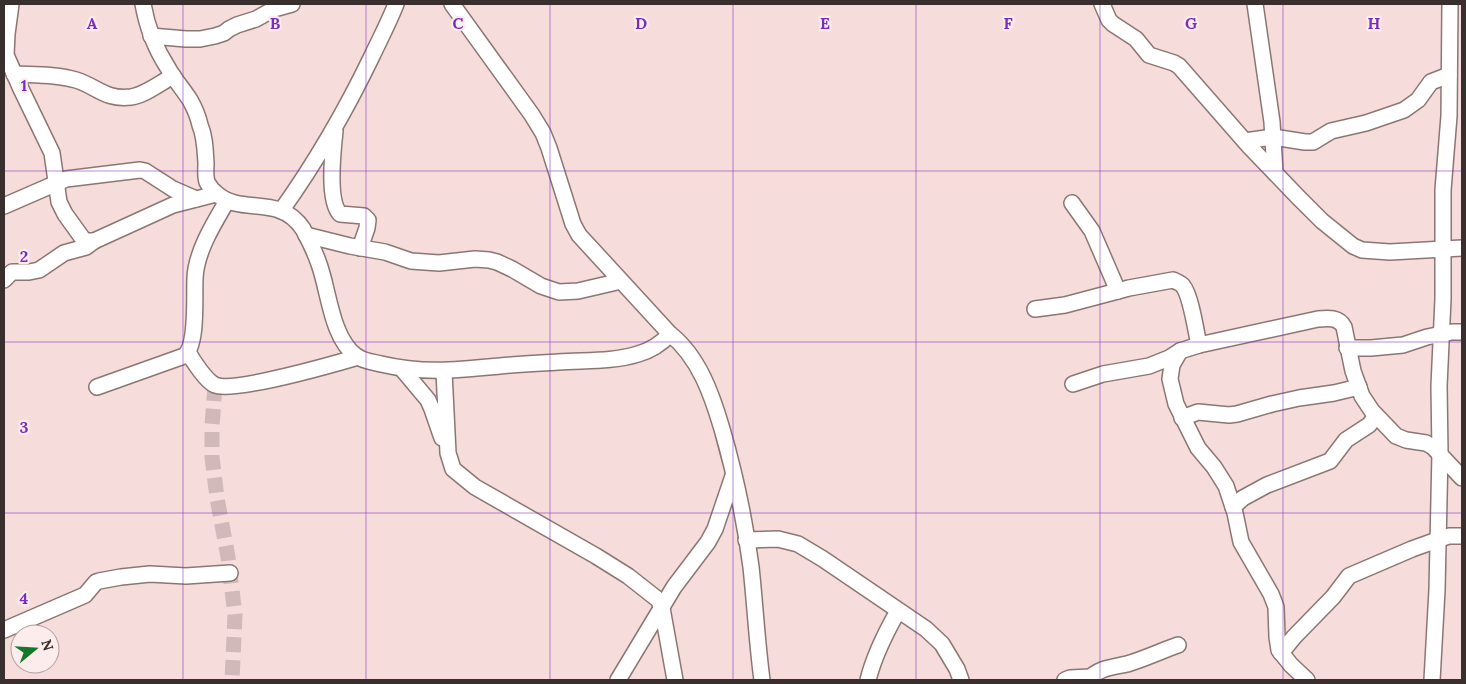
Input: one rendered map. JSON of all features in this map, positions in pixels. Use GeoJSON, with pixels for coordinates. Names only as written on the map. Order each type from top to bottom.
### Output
{"type":"FeatureCollection","features":[{"type":"Feature","properties":{"kind":"street"},"geometry":{"type":"LineString","coordinates":[[11,4],[6,50],[8,62],[52,153],[59,202],[83,239],[94,241]]}},
{"type":"Feature","properties":{"kind":"street"},"geometry":{"type":"LineString","coordinates":[[143,4],[151,36],[173,76],[190,100],[200,123],[205,142],[207,180],[221,197],[236,204],[264,206],[289,214],[296,221],[306,235],[319,264],[342,338],[346,346],[358,358]]}},
{"type":"Feature","properties":{"kind":"street"},"geometry":{"type":"LineString","coordinates":[[151,36],[186,39],[209,38],[224,33],[237,25],[256,20],[274,9],[292,4]]}},
{"type":"Feature","properties":{"kind":"street"},"geometry":{"type":"LineString","coordinates":[[281,211],[336,127],[396,4]]}},
{"type":"Feature","properties":{"kind":"street"},"geometry":{"type":"LineString","coordinates":[[452,4],[543,133],[570,216],[579,235],[670,334],[680,341],[692,356],[712,397],[734,475],[751,566],[762,680]]}},
{"type":"Feature","properties":{"kind":"street"},"geometry":{"type":"LineString","coordinates":[[1102,4],[1109,20],[1136,39],[1149,54],[1179,66],[1275,173],[1322,221],[1353,246],[1362,250],[1390,252],[1462,248]]}},
{"type":"Feature","properties":{"kind":"street"},"geometry":{"type":"LineString","coordinates":[[1255,4],[1267,77],[1275,173]]}},
{"type":"Feature","properties":{"kind":"street"},"geometry":{"type":"LineString","coordinates":[[1432,680],[1437,590],[1440,453],[1439,386],[1443,299],[1443,190],[1455,131],[1449,76],[1450,4]]}},
{"type":"Feature","properties":{"kind":"street"},"geometry":{"type":"LineString","coordinates":[[14,74],[59,76],[76,80],[104,94],[122,97],[131,97],[139,94],[173,76]]}},
{"type":"Feature","properties":{"kind":"street"},"geometry":{"type":"LineString","coordinates":[[1245,141],[1273,137],[1313,142],[1331,131],[1390,116],[1404,110],[1414,104],[1431,82],[1449,76]]}},
{"type":"Feature","properties":{"kind":"street"},"geometry":{"type":"LineString","coordinates":[[336,127],[332,168],[335,206],[340,214],[364,216],[368,220],[368,228],[360,248]]}},
{"type":"Feature","properties":{"kind":"street"},"geometry":{"type":"LineString","coordinates":[[4,206],[66,179],[140,170],[145,171],[173,189],[196,198]]}},
{"type":"Feature","properties":{"kind":"street"},"geometry":{"type":"LineString","coordinates":[[4,280],[12,272],[39,270],[67,251],[86,247],[94,241],[173,205],[196,198],[221,197]]}},
{"type":"Feature","properties":{"kind":"street"},"geometry":{"type":"LineString","coordinates":[[97,387],[184,356],[188,352],[194,322],[196,268],[221,197]]}},
{"type":"Feature","properties":{"kind":"street"},"geometry":{"type":"LineString","coordinates":[[1072,202],[1092,231],[1118,291]]}},
{"type":"Feature","properties":{"kind":"street"},"geometry":{"type":"LineString","coordinates":[[306,235],[384,252],[412,262],[438,263],[475,259],[489,260],[512,269],[541,286],[558,292],[578,291],[621,281]]}},
{"type":"Feature","properties":{"kind":"street"},"geometry":{"type":"LineString","coordinates":[[1035,309],[1064,305],[1160,281],[1173,280],[1184,287],[1199,345]]}},
{"type":"Feature","properties":{"kind":"street"},"geometry":{"type":"LineString","coordinates":[[1073,384],[1103,374],[1149,366],[1169,358],[1180,351],[1199,345],[1280,327],[1328,318],[1335,319],[1342,323],[1346,333],[1353,371],[1362,396],[1376,416],[1396,436],[1430,445],[1440,453],[1462,478]]}},
{"type":"Feature","properties":{"kind":"street"},"geometry":{"type":"LineString","coordinates":[[1348,348],[1403,345],[1427,337],[1462,332]]}},
{"type":"Feature","properties":{"kind":"street"},"geometry":{"type":"LineString","coordinates":[[188,352],[211,383],[215,386],[224,387],[294,374],[358,358],[402,369],[444,372],[628,357],[660,345],[670,334]]}},
{"type":"Feature","properties":{"kind":"street"},"geometry":{"type":"LineString","coordinates":[[1180,351],[1172,365],[1170,379],[1176,404],[1198,448],[1220,475],[1226,486],[1241,542],[1274,601],[1277,637],[1281,653],[1307,680]]}},
{"type":"Feature","properties":{"kind":"street"},"geometry":{"type":"LineString","coordinates":[[402,369],[428,400],[453,469],[475,487],[556,532],[628,576],[659,601],[662,608],[675,680]]}},
{"type":"Feature","properties":{"kind":"street"},"geometry":{"type":"LineString","coordinates":[[444,372],[448,453]]}},
{"type":"Feature","properties":{"kind":"street"},"geometry":{"type":"LineString","coordinates":[[1182,418],[1198,412],[1233,415],[1281,402],[1359,387]]}},
{"type":"Feature","properties":{"kind":"street"},"geometry":{"type":"LineString","coordinates":[[1233,507],[1243,498],[1267,485],[1330,462],[1346,440],[1369,425],[1376,416]]}},
{"type":"Feature","properties":{"kind":"street"},"geometry":{"type":"LineString","coordinates":[[618,680],[674,587],[708,542],[715,529],[734,475]]}},
{"type":"Feature","properties":{"kind":"street"},"geometry":{"type":"LineString","coordinates":[[1281,653],[1333,597],[1349,576],[1437,540],[1449,536],[1462,536]]}},
{"type":"Feature","properties":{"kind":"street"},"geometry":{"type":"LineString","coordinates":[[746,540],[778,539],[798,544],[823,559],[926,629],[942,644],[957,668],[961,680]]}},
{"type":"Feature","properties":{"kind":"street"},"geometry":{"type":"LineString","coordinates":[[4,630],[85,595],[99,581],[150,574],[186,576],[230,573]]}},
{"type":"Feature","properties":{"kind":"street"},"geometry":{"type":"LineString","coordinates":[[868,680],[870,671],[898,611]]}},
{"type":"Feature","properties":{"kind":"street"},"geometry":{"type":"LineString","coordinates":[[1065,680],[1070,678],[1089,679],[1106,669],[1127,664],[1178,645]]}},
{"type":"Feature","properties":{"kind":"tunnel"},"geometry":{"type":"LineString","coordinates":[[215,386],[212,457],[235,615],[232,680]]}}]}
